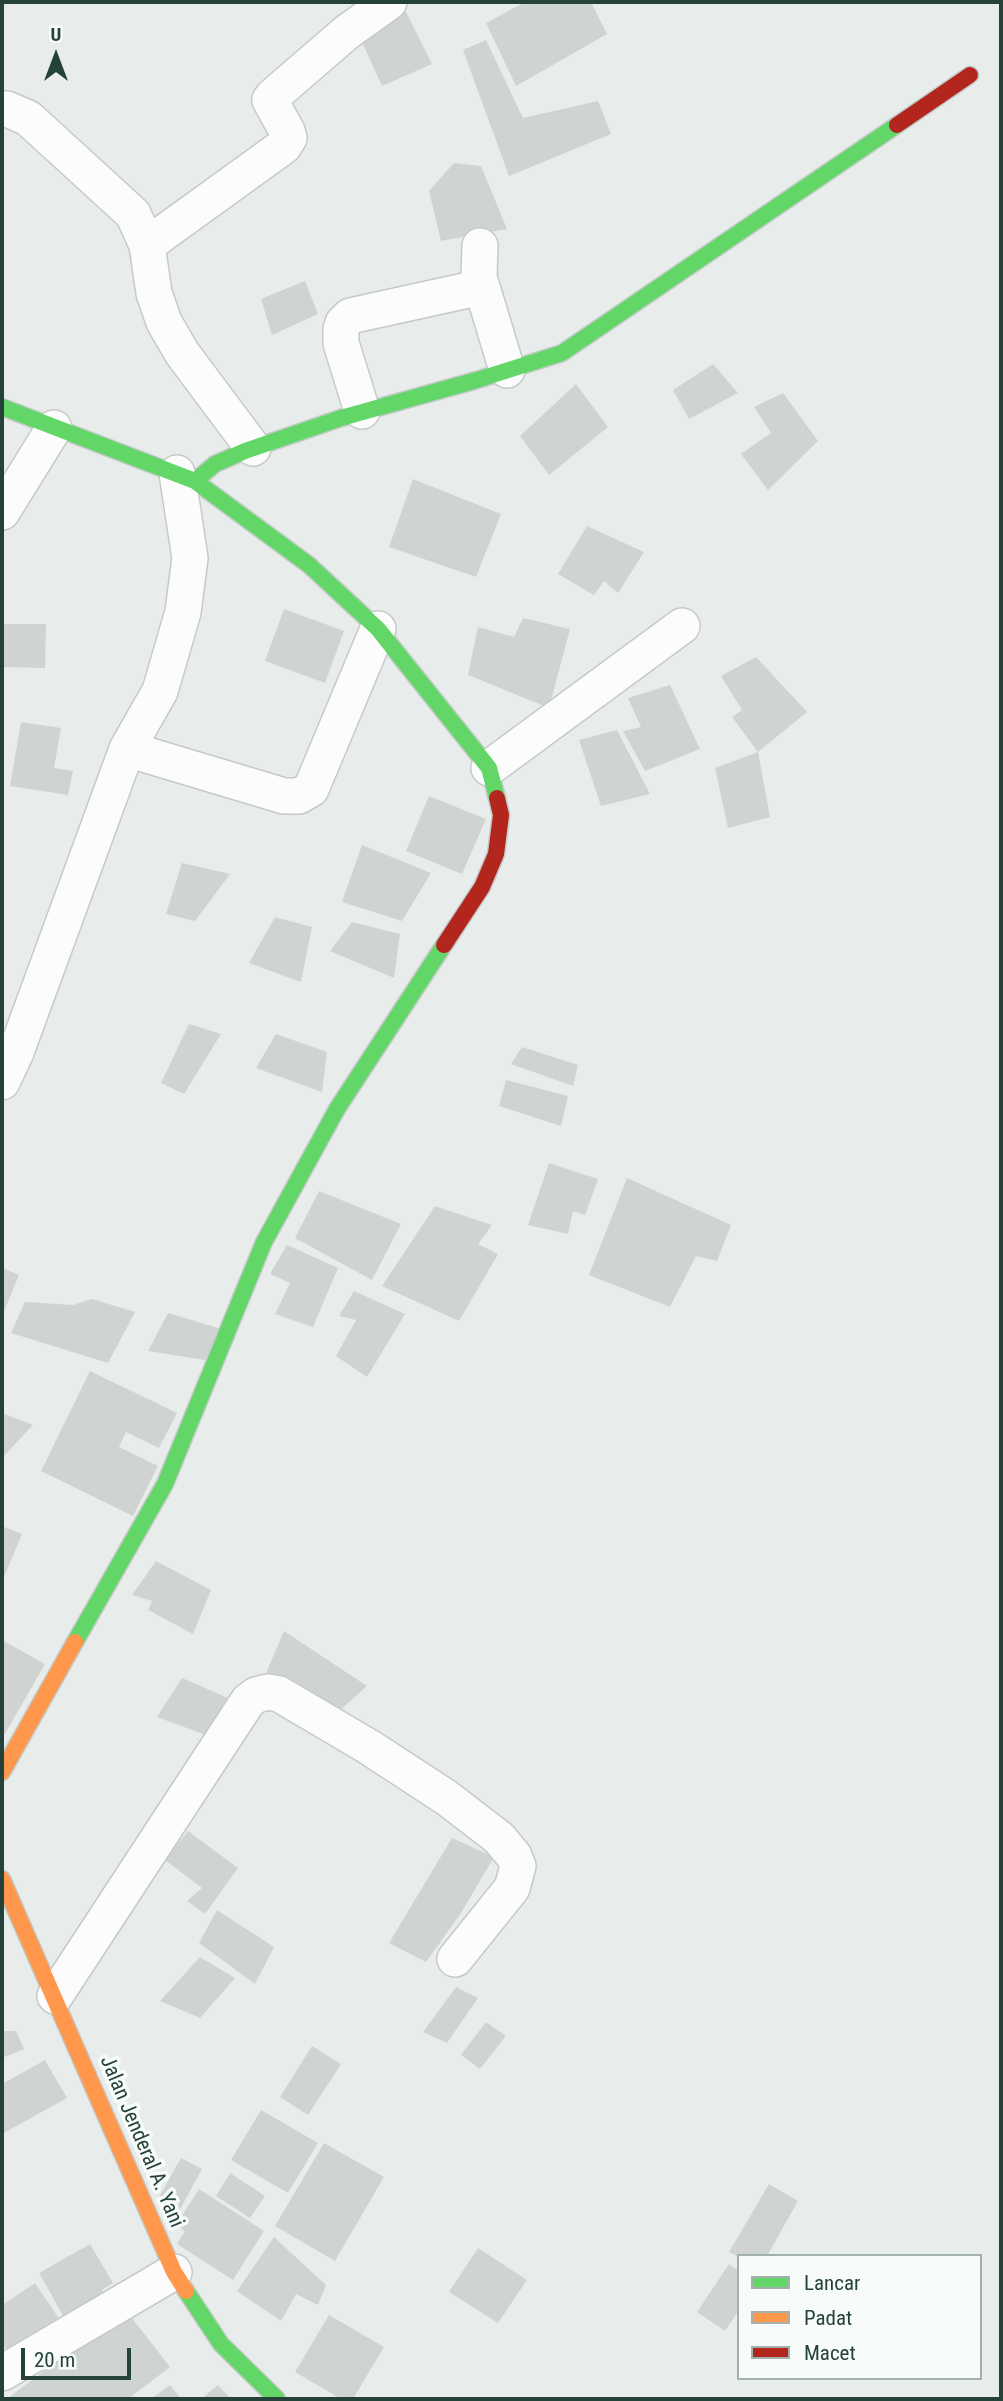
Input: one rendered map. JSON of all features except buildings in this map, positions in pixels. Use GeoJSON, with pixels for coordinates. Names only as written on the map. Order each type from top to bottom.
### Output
{"type":"FeatureCollection","features":[{"type":"Feature","properties":{"kind":"street"},"geometry":{"type":"LineString","coordinates":[[147,245],[284,146],[289,138],[271,104],[273,96],[347,32],[389,2]]}},
{"type":"Feature","properties":{"kind":"street"},"geometry":{"type":"LineString","coordinates":[[186,477],[249,450],[362,411],[562,353],[970,75]]}},
{"type":"Feature","properties":{"kind":"street"},"geometry":{"type":"LineString","coordinates":[[2,109],[28,118],[133,214],[147,245],[155,293],[164,322],[182,353],[249,450]]}},
{"type":"Feature","properties":{"kind":"street"},"geometry":{"type":"LineString","coordinates":[[480,246],[478,268],[482,287],[507,370]]}},
{"type":"Feature","properties":{"kind":"street"},"geometry":{"type":"LineString","coordinates":[[362,411],[341,343],[343,323],[350,316],[482,287]]}},
{"type":"Feature","properties":{"kind":"street"},"geometry":{"type":"LineString","coordinates":[[2,407],[186,477],[309,565],[378,629],[489,768],[501,815],[496,854],[482,887],[337,1109],[264,1241],[165,1484],[2,1772]]}},
{"type":"Feature","properties":{"kind":"street"},"geometry":{"type":"LineString","coordinates":[[2,512],[54,428]]}},
{"type":"Feature","properties":{"kind":"street"},"geometry":{"type":"LineString","coordinates":[[2,1082],[16,1052],[127,749],[160,691],[183,612],[190,558],[186,477]]}},
{"type":"Feature","properties":{"kind":"street"},"geometry":{"type":"LineString","coordinates":[[489,768],[682,626]]}},
{"type":"Feature","properties":{"kind":"street"},"geometry":{"type":"LineString","coordinates":[[127,749],[284,796],[299,796],[311,789],[378,629]]}},
{"type":"Feature","properties":{"kind":"street"},"geometry":{"type":"LineString","coordinates":[[55,1996],[248,1701],[256,1695],[268,1692],[279,1694],[369,1747],[447,1798],[499,1838],[514,1856],[518,1866],[512,1888],[455,1959]]}},
{"type":"Feature","properties":{"kind":"street","name":"Jalan Jenderal A. Yani"},"geometry":{"type":"LineString","coordinates":[[2,1879],[174,2272],[221,2344],[277,2399]]}},
{"type":"Feature","properties":{"kind":"street"},"geometry":{"type":"LineString","coordinates":[[2,2373],[174,2272]]}},
{"type":"Feature","properties":{"kind":"traffic: fast"},"geometry":{"type":"LineString","coordinates":[[195,481],[215,464],[245,451],[341,418],[562,353],[897,125]]}},
{"type":"Feature","properties":{"kind":"traffic: fast"},"geometry":{"type":"LineString","coordinates":[[2,407],[195,481],[309,565],[378,629],[489,768],[497,798]]}},
{"type":"Feature","properties":{"kind":"traffic: fast"},"geometry":{"type":"LineString","coordinates":[[75,1642],[165,1484],[264,1242],[337,1109],[444,945]]}},
{"type":"Feature","properties":{"kind":"traffic: fast"},"geometry":{"type":"LineString","coordinates":[[186,2291],[221,2344],[277,2399]]}},
{"type":"Feature","properties":{"kind":"traffic: slow"},"geometry":{"type":"LineString","coordinates":[[2,1772],[75,1642]]}},
{"type":"Feature","properties":{"kind":"traffic: slow"},"geometry":{"type":"LineString","coordinates":[[2,1879],[174,2272],[186,2291]]}},
{"type":"Feature","properties":{"kind":"traffic: jam"},"geometry":{"type":"LineString","coordinates":[[897,125],[970,75]]}},
{"type":"Feature","properties":{"kind":"traffic: jam"},"geometry":{"type":"LineString","coordinates":[[444,945],[482,887],[496,854],[501,815],[497,798]]}}]}
